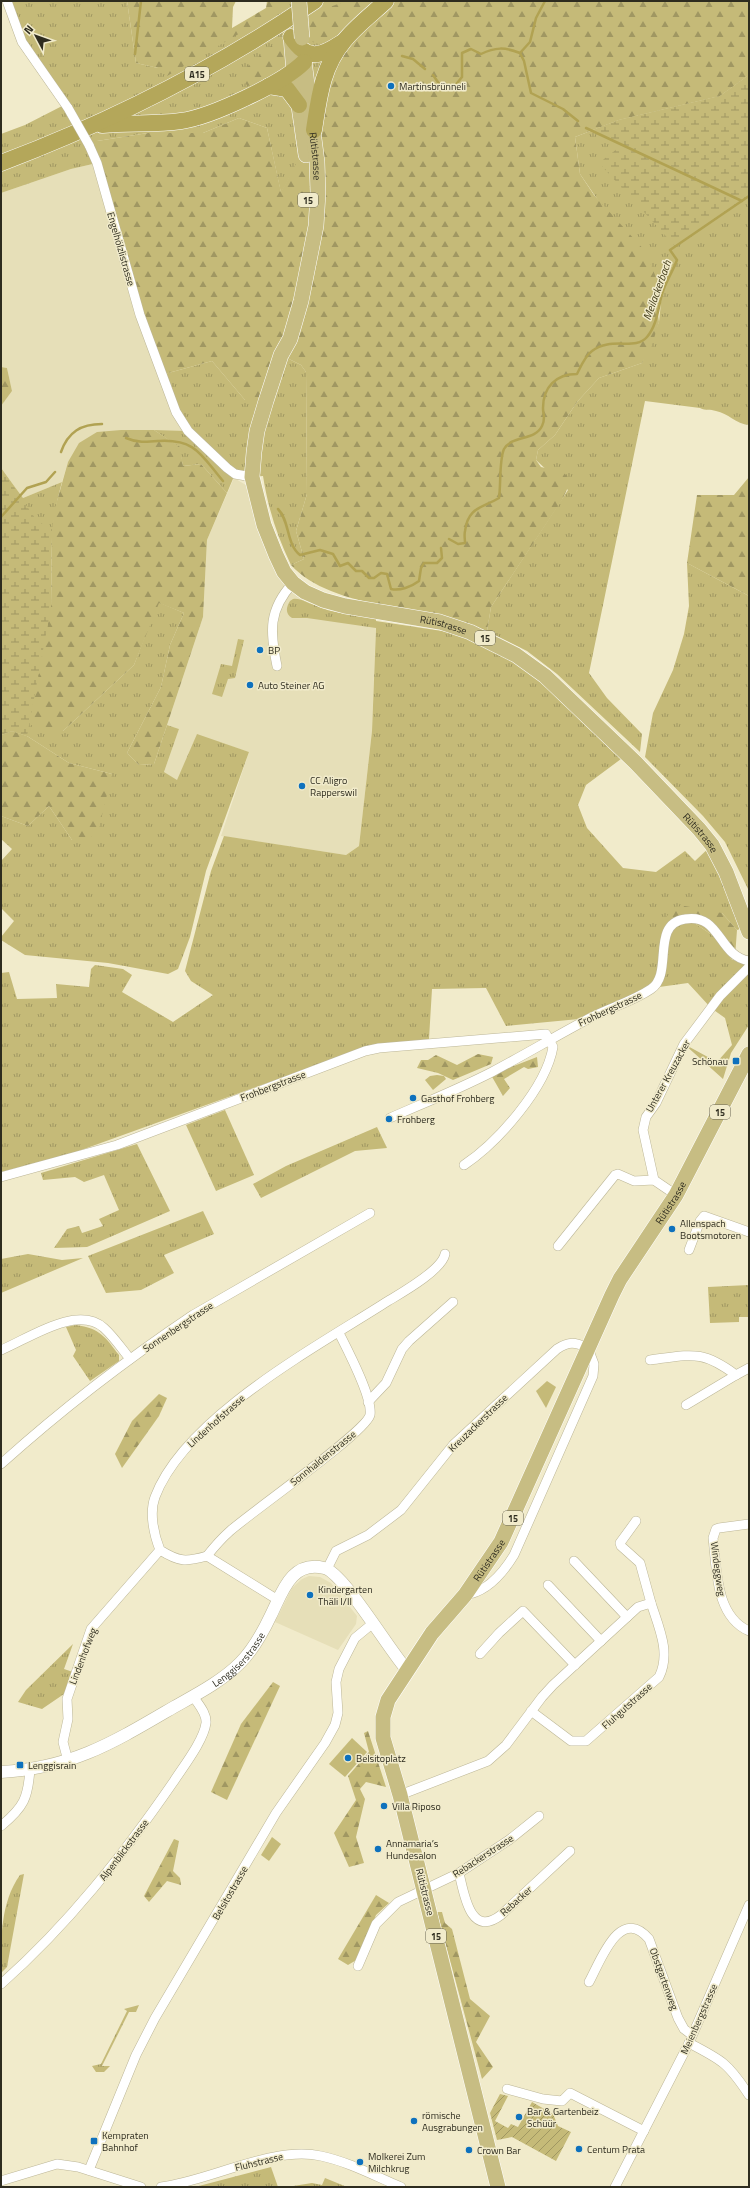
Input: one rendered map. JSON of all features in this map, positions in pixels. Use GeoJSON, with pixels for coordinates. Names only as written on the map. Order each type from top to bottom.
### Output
{"type":"FeatureCollection","features":[{"type":"Feature","properties":{"kind":"highway","name":"A15"},"geometry":{"type":"LineString","coordinates":[[1,163],[90,127],[158,94],[218,62],[315,1]]}},
{"type":"Feature","properties":{"kind":"highway"},"geometry":{"type":"LineString","coordinates":[[90,127],[134,122],[166,123],[190,120],[269,86],[297,49],[319,55],[344,41],[386,1]]}},
{"type":"Feature","properties":{"kind":"highway"},"geometry":{"type":"LineString","coordinates":[[314,130],[318,101],[325,72],[344,41]]}},
{"type":"Feature","properties":{"kind":"highway"},"geometry":{"type":"LineString","coordinates":[[269,86],[287,89],[300,105]]}},
{"type":"Feature","properties":{"kind":"main road","name":"Rütistrasse"},"geometry":{"type":"LineString","coordinates":[[280,355],[290,339],[301,301],[312,252],[318,193],[314,130],[297,49],[290,1]]}},
{"type":"Feature","properties":{"kind":"main road","name":"Rütistrasse"},"geometry":{"type":"LineString","coordinates":[[299,1],[297,49],[300,105],[307,158],[308,208],[304,253],[282,336],[280,355],[257,431],[252,478],[264,525],[284,572],[293,583],[305,592],[323,600],[346,606],[440,622],[470,632],[516,654],[545,676],[636,763],[700,828],[712,845],[726,872],[748,928]]}},
{"type":"Feature","properties":{"kind":"main road","name":"Rütistrasse"},"geometry":{"type":"LineString","coordinates":[[498,2187],[425,1891],[400,1795],[383,1738],[382,1727],[388,1700],[407,1670],[432,1633],[465,1595],[496,1549],[515,1514],[620,1279],[676,1195],[749,1054]]}},
{"type":"Feature","properties":{"kind":"street","name":"Engelhölzlistrasse"},"geometry":{"type":"LineString","coordinates":[[7,1],[22,42],[68,108],[90,145],[97,163],[140,315],[176,412],[188,430],[227,468],[235,474],[252,478]]}},
{"type":"Feature","properties":{"kind":"street"},"geometry":{"type":"LineString","coordinates":[[277,666],[272,640],[276,608],[279,599],[293,583]]}},
{"type":"Feature","properties":{"kind":"street","name":"Frohbergstrasse"},"geometry":{"type":"LineString","coordinates":[[390,1118],[467,1084],[589,1018],[652,988],[659,978],[669,927],[676,921],[687,918],[703,920],[715,929],[735,957],[749,961]]}},
{"type":"Feature","properties":{"kind":"street","name":"Unterer Kreuzacker"},"geometry":{"type":"LineString","coordinates":[[654,1180],[643,1130],[646,1117],[656,1102],[684,1044],[720,996],[749,967]]}},
{"type":"Feature","properties":{"kind":"street","name":"Frohbergstrasse"},"geometry":{"type":"LineString","coordinates":[[1,1177],[117,1145],[365,1051],[393,1047],[546,1034],[550,1040]]}},
{"type":"Feature","properties":{"kind":"street"},"geometry":{"type":"LineString","coordinates":[[464,1165],[481,1153],[500,1134],[545,1075],[553,1047],[550,1040]]}},
{"type":"Feature","properties":{"kind":"street"},"geometry":{"type":"LineString","coordinates":[[558,1246],[615,1175],[618,1174],[634,1181],[654,1180],[676,1195]]}},
{"type":"Feature","properties":{"kind":"street","name":"Sonnenbergstrasse"},"geometry":{"type":"LineString","coordinates":[[1,1464],[54,1418],[130,1359],[193,1315],[370,1213]]}},
{"type":"Feature","properties":{"kind":"street"},"geometry":{"type":"LineString","coordinates":[[688,1250],[704,1216],[749,1232]]}},
{"type":"Feature","properties":{"kind":"street","name":"Lindenhofstrasse"},"geometry":{"type":"LineString","coordinates":[[160,1550],[155,1534],[153,1505],[159,1488],[177,1460],[212,1422],[251,1390],[411,1287],[441,1264],[445,1254]]}},
{"type":"Feature","properties":{"kind":"street"},"geometry":{"type":"LineString","coordinates":[[368,1402],[386,1383],[402,1349],[453,1302]]}},
{"type":"Feature","properties":{"kind":"street"},"geometry":{"type":"LineString","coordinates":[[1,1350],[61,1323],[84,1319],[95,1322],[104,1328],[130,1359]]}},
{"type":"Feature","properties":{"kind":"street","name":"Sonnhaldenstrasse"},"geometry":{"type":"LineString","coordinates":[[207,1556],[230,1531],[357,1431],[369,1416],[368,1402],[355,1366],[339,1333]]}},
{"type":"Feature","properties":{"kind":"street","name":"Kreuzackerstrasse"},"geometry":{"type":"LineString","coordinates":[[327,1569],[336,1550],[368,1534],[401,1510],[453,1445],[565,1344],[576,1343],[588,1348]]}},
{"type":"Feature","properties":{"kind":"street"},"geometry":{"type":"LineString","coordinates":[[650,1360],[699,1355],[714,1359],[736,1375]]}},
{"type":"Feature","properties":{"kind":"street"},"geometry":{"type":"LineString","coordinates":[[686,1405],[749,1368]]}},
{"type":"Feature","properties":{"kind":"street","name":"Fluhgutstrasse"},"geometry":{"type":"LineString","coordinates":[[531,1711],[571,1741],[586,1742],[659,1677],[664,1664],[664,1643],[640,1563],[620,1543],[636,1521]]}},
{"type":"Feature","properties":{"kind":"street","name":"Windeggweg"},"geometry":{"type":"LineString","coordinates":[[749,1524],[719,1528],[716,1530],[714,1538],[720,1591],[728,1614],[749,1631]]}},
{"type":"Feature","properties":{"kind":"street"},"geometry":{"type":"LineString","coordinates":[[160,1550],[177,1560],[190,1561],[207,1556],[278,1600]]}},
{"type":"Feature","properties":{"kind":"street","name":"Lindenhofweg"},"geometry":{"type":"LineString","coordinates":[[68,1761],[63,1742],[68,1719],[67,1699],[91,1629],[160,1550]]}},
{"type":"Feature","properties":{"kind":"street"},"geometry":{"type":"LineString","coordinates":[[574,1561],[627,1617]]}},
{"type":"Feature","properties":{"kind":"street","name":"Lenggiserstrasse"},"geometry":{"type":"LineString","coordinates":[[1,1772],[30,1769],[68,1761],[111,1744],[193,1696],[232,1670],[245,1657],[259,1639],[278,1600],[292,1576],[300,1570],[312,1567],[327,1569]]}},
{"type":"Feature","properties":{"kind":"street"},"geometry":{"type":"LineString","coordinates":[[327,1569],[336,1574],[345,1584],[372,1624],[407,1670]]}},
{"type":"Feature","properties":{"kind":"street"},"geometry":{"type":"LineString","coordinates":[[548,1585],[601,1641]]}},
{"type":"Feature","properties":{"kind":"street"},"geometry":{"type":"LineString","coordinates":[[400,1795],[488,1761],[506,1746],[542,1697],[575,1665],[638,1607],[651,1603]]}},
{"type":"Feature","properties":{"kind":"street"},"geometry":{"type":"LineString","coordinates":[[480,1654],[499,1632],[522,1611],[575,1665]]}},
{"type":"Feature","properties":{"kind":"street","name":"Belsitostrasse"},"geometry":{"type":"LineString","coordinates":[[89,2170],[136,2055],[155,2018],[276,1813],[325,1743],[335,1725],[338,1713],[336,1682],[339,1669],[355,1638],[372,1624]]}},
{"type":"Feature","properties":{"kind":"street","name":"Alpenblickstrasse"},"geometry":{"type":"LineString","coordinates":[[1,1984],[62,1923],[108,1872],[192,1754],[206,1724],[204,1712],[193,1696]]}},
{"type":"Feature","properties":{"kind":"street"},"geometry":{"type":"LineString","coordinates":[[1,1826],[22,1808],[28,1793],[30,1769]]}},
{"type":"Feature","properties":{"kind":"street","name":"Rebackerstrasse"},"geometry":{"type":"LineString","coordinates":[[358,1966],[379,1921],[403,1899],[425,1891],[459,1873],[509,1840],[539,1816]]}},
{"type":"Feature","properties":{"kind":"street","name":"Rebacker"},"geometry":{"type":"LineString","coordinates":[[459,1873],[471,1914],[480,1921],[487,1921],[501,1915],[570,1851]]}},
{"type":"Feature","properties":{"kind":"street","name":"Meienbergstrasse"},"geometry":{"type":"LineString","coordinates":[[615,2187],[691,2039],[749,1905]]}},
{"type":"Feature","properties":{"kind":"street","name":"Obstgartenweg"},"geometry":{"type":"LineString","coordinates":[[589,1982],[617,1935],[624,1929],[632,1927],[641,1930],[649,1939],[678,2018],[691,2039]]}},
{"type":"Feature","properties":{"kind":"street"},"geometry":{"type":"LineString","coordinates":[[691,2039],[722,2060],[732,2070],[749,2095]]}},
{"type":"Feature","properties":{"kind":"street"},"geometry":{"type":"LineString","coordinates":[[507,2089],[562,2101],[570,2093],[644,2131]]}},
{"type":"Feature","properties":{"kind":"street","name":"Fluhstrasse"},"geometry":{"type":"LineString","coordinates":[[161,2187],[277,2156],[302,2154],[321,2156],[338,2161],[401,2187]]}},
{"type":"Feature","properties":{"kind":"street"},"geometry":{"type":"LineString","coordinates":[[1,2181],[57,2164],[89,2170],[141,2187]]}},
{"type":"Feature","properties":{"kind":"shaded area"},"geometry":{"type":"Polygon","coordinates":[[[97,163],[188,431],[121,430],[68,462],[62,482],[23,498],[1,468],[1,406],[12,391],[7,368],[1,367],[1,193],[71,169],[97,163]]]}},
{"type":"Feature","properties":{"kind":"shaded area"},"geometry":{"type":"Polygon","coordinates":[[[234,478],[246,485],[263,541],[304,600],[328,610],[376,621],[372,731],[359,846],[346,855],[221,836],[249,752],[197,735],[177,781],[164,772],[179,729],[167,725],[203,617],[207,540],[234,478]]]}},
{"type":"Feature","properties":{"kind":"shaded area"},"geometry":{"type":"Polygon","coordinates":[[[309,1576],[320,1577],[331,1583],[357,1616],[356,1624],[338,1650],[275,1622],[292,1588],[302,1579],[309,1576]]]}},
{"type":"Feature","properties":{"kind":"green space"},"geometry":{"type":"Polygon","coordinates":[[[7,1],[127,1],[136,63],[158,68],[282,8],[283,1],[386,1],[281,193],[267,128],[239,118],[203,133],[148,133],[97,141],[97,163],[71,169],[1,193],[1,134],[25,125],[66,104],[22,42],[7,1]]]}},
{"type":"Feature","properties":{"kind":"green space"},"geometry":{"type":"Polygon","coordinates":[[[127,1],[236,1],[233,7],[232,28],[266,8],[267,1],[283,1],[283,8],[167,76],[158,68],[136,63],[127,1]]]}},
{"type":"Feature","properties":{"kind":"green space"},"geometry":{"type":"Polygon","coordinates":[[[348,1],[375,1],[328,44],[324,46],[310,41],[307,36],[307,22],[321,11],[331,6],[348,1]]]}},
{"type":"Feature","properties":{"kind":"green space"},"geometry":{"type":"Polygon","coordinates":[[[386,1],[749,1],[749,75],[720,96],[619,120],[575,137],[580,174],[594,195],[646,252],[662,293],[658,314],[659,322],[651,348],[642,363],[599,378],[577,402],[555,435],[538,450],[536,460],[541,467],[563,472],[571,481],[562,500],[491,607],[487,631],[437,616],[383,606],[331,591],[309,580],[291,565],[304,559],[296,531],[307,494],[306,372],[301,365],[281,355],[266,401],[245,400],[212,361],[161,375],[97,163],[97,141],[148,133],[203,133],[239,118],[267,128],[281,192],[314,130],[325,72],[386,1]]]}},
{"type":"Feature","properties":{"kind":"green space"},"geometry":{"type":"Polygon","coordinates":[[[284,35],[285,47],[281,70],[270,78],[249,86],[240,81],[241,72],[284,35]]]}},
{"type":"Feature","properties":{"kind":"green space"},"geometry":{"type":"Polygon","coordinates":[[[749,75],[749,425],[740,423],[714,410],[645,401],[589,673],[607,698],[642,734],[640,752],[557,674],[527,651],[487,631],[491,607],[568,490],[536,460],[538,450],[555,435],[577,402],[599,378],[642,363],[659,322],[662,293],[580,174],[575,137],[619,120],[720,96],[749,75]]]}},
{"type":"Feature","properties":{"kind":"green space"},"geometry":{"type":"Polygon","coordinates":[[[749,75],[749,196],[675,246],[599,163],[622,145],[593,130],[619,120],[720,96],[749,75]]]}},
{"type":"Feature","properties":{"kind":"green space"},"geometry":{"type":"Polygon","coordinates":[[[281,355],[301,365],[306,372],[307,494],[296,531],[304,559],[291,565],[281,543],[274,522],[263,476],[252,477],[235,474],[227,493],[201,464],[183,466],[179,447],[154,430],[187,431],[161,375],[212,361],[245,400],[281,355]]]}},
{"type":"Feature","properties":{"kind":"green space"},"geometry":{"type":"Polygon","coordinates":[[[1,367],[7,368],[12,391],[1,406],[1,367]]]}},
{"type":"Feature","properties":{"kind":"green space"},"geometry":{"type":"Polygon","coordinates":[[[154,430],[180,447],[183,466],[201,464],[227,493],[207,540],[203,617],[154,764],[139,765],[127,753],[161,687],[170,645],[184,613],[159,603],[134,665],[63,731],[30,725],[51,607],[52,529],[55,508],[68,462],[79,443],[97,432],[154,430]]]}},
{"type":"Feature","properties":{"kind":"green space"},"geometry":{"type":"Polygon","coordinates":[[[1,468],[23,498],[62,482],[55,512],[51,543],[50,574],[51,605],[63,731],[134,665],[158,602],[184,613],[170,645],[161,687],[127,753],[139,765],[154,764],[167,725],[179,729],[164,772],[177,780],[197,734],[249,752],[206,871],[190,937],[178,969],[168,974],[108,963],[25,955],[1,940],[1,937],[14,921],[1,908],[1,861],[12,849],[1,839],[1,816],[28,826],[49,806],[72,840],[112,774],[69,763],[27,736],[12,731],[1,735],[1,468]]]}},
{"type":"Feature","properties":{"kind":"green space"},"geometry":{"type":"Polygon","coordinates":[[[1,468],[37,521],[52,529],[51,607],[27,736],[12,731],[1,735],[1,468]]]}},
{"type":"Feature","properties":{"kind":"green space"},"geometry":{"type":"Polygon","coordinates":[[[749,477],[749,596],[687,563],[697,495],[734,495],[749,477]]]}},
{"type":"Feature","properties":{"kind":"green space"},"geometry":{"type":"Polygon","coordinates":[[[687,563],[749,596],[749,891],[725,842],[703,816],[645,757],[653,713],[673,670],[684,634],[689,606],[687,563]]]}},
{"type":"Feature","properties":{"kind":"green space"},"geometry":{"type":"Polygon","coordinates":[[[293,599],[301,600],[321,608],[337,612],[376,617],[376,621],[462,634],[527,669],[621,759],[586,785],[578,805],[587,828],[623,868],[656,872],[685,851],[695,861],[712,845],[747,927],[737,930],[722,913],[687,918],[721,941],[731,959],[747,965],[749,979],[749,1025],[731,1053],[723,1079],[684,1044],[717,1062],[732,1045],[725,1018],[711,1008],[688,983],[652,988],[579,1019],[506,1026],[486,988],[432,989],[429,1039],[367,1047],[73,1153],[1,1172],[1,973],[9,972],[17,999],[57,998],[56,984],[89,987],[91,969],[95,965],[123,969],[132,975],[122,992],[173,1022],[213,995],[191,981],[185,971],[211,871],[224,836],[346,855],[359,846],[372,731],[376,628],[307,618],[292,618],[288,614],[287,608],[290,601],[293,599]]]}},
{"type":"Feature","properties":{"kind":"green space"},"geometry":{"type":"Polygon","coordinates":[[[238,639],[244,640],[235,678],[228,679],[222,697],[212,694],[221,664],[232,666],[238,639]]]}},
{"type":"Feature","properties":{"kind":"green space"},"geometry":{"type":"Polygon","coordinates":[[[12,731],[27,736],[69,763],[112,774],[97,836],[72,840],[49,806],[28,826],[1,816],[1,735],[12,731]]]}},
{"type":"Feature","properties":{"kind":"green space"},"geometry":{"type":"Polygon","coordinates":[[[685,906],[722,913],[737,930],[735,957],[731,959],[721,941],[687,918],[669,927],[667,916],[675,907],[685,906]]]}},
{"type":"Feature","properties":{"kind":"green space"},"geometry":{"type":"Polygon","coordinates":[[[478,1054],[493,1057],[491,1064],[453,1080],[438,1073],[417,1068],[421,1060],[428,1060],[436,1055],[457,1065],[478,1054]]]}},
{"type":"Feature","properties":{"kind":"green space"},"geometry":{"type":"Polygon","coordinates":[[[537,1057],[538,1067],[528,1069],[524,1067],[504,1079],[510,1088],[503,1096],[491,1075],[537,1057]]]}},
{"type":"Feature","properties":{"kind":"green space"},"geometry":{"type":"Polygon","coordinates":[[[430,1076],[444,1076],[446,1079],[433,1090],[425,1080],[430,1076]]]}},
{"type":"Feature","properties":{"kind":"green space"},"geometry":{"type":"Polygon","coordinates":[[[225,1110],[254,1175],[216,1191],[186,1125],[225,1110]]]}},
{"type":"Feature","properties":{"kind":"green space"},"geometry":{"type":"Polygon","coordinates":[[[377,1127],[387,1148],[355,1151],[261,1198],[253,1184],[286,1166],[377,1127]]]}},
{"type":"Feature","properties":{"kind":"green space"},"geometry":{"type":"Polygon","coordinates":[[[137,1144],[170,1211],[87,1247],[54,1248],[67,1229],[79,1226],[82,1233],[103,1226],[99,1219],[119,1210],[104,1175],[84,1182],[75,1177],[43,1180],[41,1173],[137,1144]]]}},
{"type":"Feature","properties":{"kind":"green space"},"geometry":{"type":"Polygon","coordinates":[[[203,1211],[214,1234],[164,1255],[174,1273],[141,1290],[106,1293],[88,1256],[203,1211]]]}},
{"type":"Feature","properties":{"kind":"green space"},"geometry":{"type":"Polygon","coordinates":[[[28,1254],[62,1260],[83,1258],[1,1293],[1,1259],[28,1254]]]}},
{"type":"Feature","properties":{"kind":"green space"},"geometry":{"type":"Polygon","coordinates":[[[749,1285],[749,1317],[739,1317],[739,1322],[710,1323],[708,1287],[749,1285]]]}},
{"type":"Feature","properties":{"kind":"green space"},"geometry":{"type":"Polygon","coordinates":[[[76,1325],[84,1326],[97,1331],[106,1339],[119,1355],[119,1361],[90,1381],[73,1356],[76,1350],[66,1327],[76,1325]]]}},
{"type":"Feature","properties":{"kind":"green space"},"geometry":{"type":"Polygon","coordinates":[[[547,1381],[556,1387],[546,1408],[536,1391],[547,1381]]]}},
{"type":"Feature","properties":{"kind":"green space"},"geometry":{"type":"Polygon","coordinates":[[[159,1394],[167,1398],[159,1416],[122,1468],[115,1454],[132,1421],[159,1394]]]}},
{"type":"Feature","properties":{"kind":"green space"},"geometry":{"type":"Polygon","coordinates":[[[73,1644],[64,1669],[73,1672],[64,1694],[42,1709],[18,1702],[26,1690],[73,1644]]]}},
{"type":"Feature","properties":{"kind":"green space"},"geometry":{"type":"Polygon","coordinates":[[[273,1682],[280,1686],[227,1800],[211,1792],[241,1724],[273,1682]]]}},
{"type":"Feature","properties":{"kind":"green space"},"geometry":{"type":"Polygon","coordinates":[[[368,1731],[386,1787],[366,1782],[360,1789],[365,1799],[356,1837],[364,1863],[349,1867],[334,1833],[356,1800],[348,1776],[369,1752],[364,1733],[368,1731]]]}},
{"type":"Feature","properties":{"kind":"green space","name":"Belsitoplatz"},"geometry":{"type":"Polygon","coordinates":[[[352,1738],[367,1752],[345,1777],[329,1764],[352,1738]]]}},
{"type":"Feature","properties":{"kind":"green space"},"geometry":{"type":"Polygon","coordinates":[[[272,1837],[281,1844],[269,1861],[261,1855],[272,1837]]]}},
{"type":"Feature","properties":{"kind":"green space"},"geometry":{"type":"Polygon","coordinates":[[[174,1839],[179,1841],[173,1871],[180,1878],[181,1885],[167,1881],[149,1902],[144,1896],[174,1839]]]}},
{"type":"Feature","properties":{"kind":"green space"},"geometry":{"type":"Polygon","coordinates":[[[24,1874],[7,1967],[1,1973],[1,1948],[5,1910],[13,1886],[20,1875],[24,1874]]]}},
{"type":"Feature","properties":{"kind":"green space"},"geometry":{"type":"Polygon","coordinates":[[[376,1895],[389,1903],[376,1915],[358,1959],[348,1965],[338,1959],[376,1895]]]}},
{"type":"Feature","properties":{"kind":"green space"},"geometry":{"type":"Polygon","coordinates":[[[437,1912],[442,1912],[445,1923],[452,1929],[470,1999],[490,2016],[476,2042],[493,2067],[482,2079],[437,1912]]]}},
{"type":"Feature","properties":{"kind":"green space"},"geometry":{"type":"Polygon","coordinates":[[[139,2005],[136,2012],[129,2012],[102,2066],[110,2066],[104,2072],[96,2072],[92,2066],[101,2064],[127,2011],[124,2009],[139,2005]]]}},
{"type":"Feature","properties":{"kind":"green space"},"geometry":{"type":"Polygon","coordinates":[[[500,2094],[508,2096],[495,2121],[508,2128],[511,2124],[518,2127],[532,2102],[553,2114],[558,2126],[571,2132],[556,2161],[512,2137],[497,2140],[490,2113],[500,2094]]]}},
{"type":"Feature","properties":{"kind":"green space"},"geometry":{"type":"Polygon","coordinates":[[[271,2167],[278,2187],[195,2187],[271,2167]]]}},
{"type":"Feature","properties":{"kind":"green space"},"geometry":{"type":"Polygon","coordinates":[[[325,2178],[347,2187],[287,2187],[312,2183],[322,2185],[325,2178]]]}},
{"type":"Feature","properties":{"kind":"waterway"},"geometry":{"type":"LineString","coordinates":[[135,54],[141,1]]}},
{"type":"Feature","properties":{"kind":"waterway"},"geometry":{"type":"LineString","coordinates":[[520,53],[530,42],[536,18],[545,1]]}},
{"type":"Feature","properties":{"kind":"waterway"},"geometry":{"type":"LineString","coordinates":[[433,75],[442,88],[453,88],[462,77],[462,53],[471,49],[481,54],[496,49],[515,51],[520,53],[524,61],[531,93],[563,109],[578,121]]}},
{"type":"Feature","properties":{"kind":"waterway"},"geometry":{"type":"LineString","coordinates":[[402,56],[413,59],[425,69]]}},
{"type":"Feature","properties":{"kind":"waterway"},"geometry":{"type":"LineString","coordinates":[[586,128],[742,201]]}},
{"type":"Feature","properties":{"kind":"waterway","name":"Meilackerbach"},"geometry":{"type":"LineString","coordinates":[[449,539],[458,544],[465,543],[465,532],[469,517],[477,509],[499,498],[501,460],[504,449],[512,442],[539,431],[544,421],[543,408],[545,394],[552,383],[563,376],[577,374],[587,356],[599,347],[607,344],[636,343],[647,337],[655,322],[663,290],[677,260],[670,250],[749,196]]}},
{"type":"Feature","properties":{"kind":"waterway"},"geometry":{"type":"LineString","coordinates":[[61,452],[67,439],[76,430],[94,424],[102,424]]}},
{"type":"Feature","properties":{"kind":"waterway"},"geometry":{"type":"LineString","coordinates":[[126,438],[142,442],[171,441],[190,446],[203,456],[223,481]]}},
{"type":"Feature","properties":{"kind":"waterway"},"geometry":{"type":"LineString","coordinates":[[1,517],[27,488],[46,482],[55,472]]}},
{"type":"Feature","properties":{"kind":"waterway"},"geometry":{"type":"LineString","coordinates":[[278,509],[285,520],[292,545],[300,555],[320,550],[333,554],[340,566],[348,563],[356,571],[362,571],[369,578],[374,578],[381,573],[387,574],[391,589],[405,588],[419,581],[421,568],[424,563],[437,563],[442,558],[441,548]]}},
{"type":"Feature","properties":{"kind":"place","name":"Martinsbrünneli"},"geometry":{"type":"Point","coordinates":[391,86]}},
{"type":"Feature","properties":{"kind":"place","name":"BP"},"geometry":{"type":"Point","coordinates":[260,650]}},
{"type":"Feature","properties":{"kind":"place","name":"Auto Steiner AG"},"geometry":{"type":"Point","coordinates":[250,685]}},
{"type":"Feature","properties":{"kind":"place","name":"CC Aligro Rapperswil"},"geometry":{"type":"Point","coordinates":[302,786]}},
{"type":"Feature","properties":{"kind":"place","name":"Schönau"},"geometry":{"type":"Point","coordinates":[736,1061]}},
{"type":"Feature","properties":{"kind":"place","name":"Gasthof Frohberg"},"geometry":{"type":"Point","coordinates":[413,1098]}},
{"type":"Feature","properties":{"kind":"place","name":"Frohberg"},"geometry":{"type":"Point","coordinates":[389,1119]}},
{"type":"Feature","properties":{"kind":"place","name":"Allenspach Bootsmotoren"},"geometry":{"type":"Point","coordinates":[672,1229]}},
{"type":"Feature","properties":{"kind":"place","name":"Kindergarten Thäli I/II"},"geometry":{"type":"Point","coordinates":[310,1595]}},
{"type":"Feature","properties":{"kind":"place","name":"Belsitoplatz"},"geometry":{"type":"Point","coordinates":[348,1758]}},
{"type":"Feature","properties":{"kind":"place","name":"Lenggisrain"},"geometry":{"type":"Point","coordinates":[20,1765]}},
{"type":"Feature","properties":{"kind":"place","name":"Villa Riposo"},"geometry":{"type":"Point","coordinates":[384,1806]}},
{"type":"Feature","properties":{"kind":"place","name":"Annamaria’s Hundesalon"},"geometry":{"type":"Point","coordinates":[378,1849]}},
{"type":"Feature","properties":{"kind":"place","name":"Bar & Gartenbeiz Schüür"},"geometry":{"type":"Point","coordinates":[519,2117]}},
{"type":"Feature","properties":{"kind":"place","name":"römische Ausgrabungen"},"geometry":{"type":"Point","coordinates":[414,2121]}},
{"type":"Feature","properties":{"kind":"place","name":"Kempraten Bahnhof"},"geometry":{"type":"Point","coordinates":[94,2141]}},
{"type":"Feature","properties":{"kind":"place","name":"Centum Prata"},"geometry":{"type":"Point","coordinates":[579,2149]}},
{"type":"Feature","properties":{"kind":"place","name":"Crown Bar"},"geometry":{"type":"Point","coordinates":[469,2150]}},
{"type":"Feature","properties":{"kind":"place","name":"Molkerei Zum Milchkrug"},"geometry":{"type":"Point","coordinates":[360,2162]}}]}
